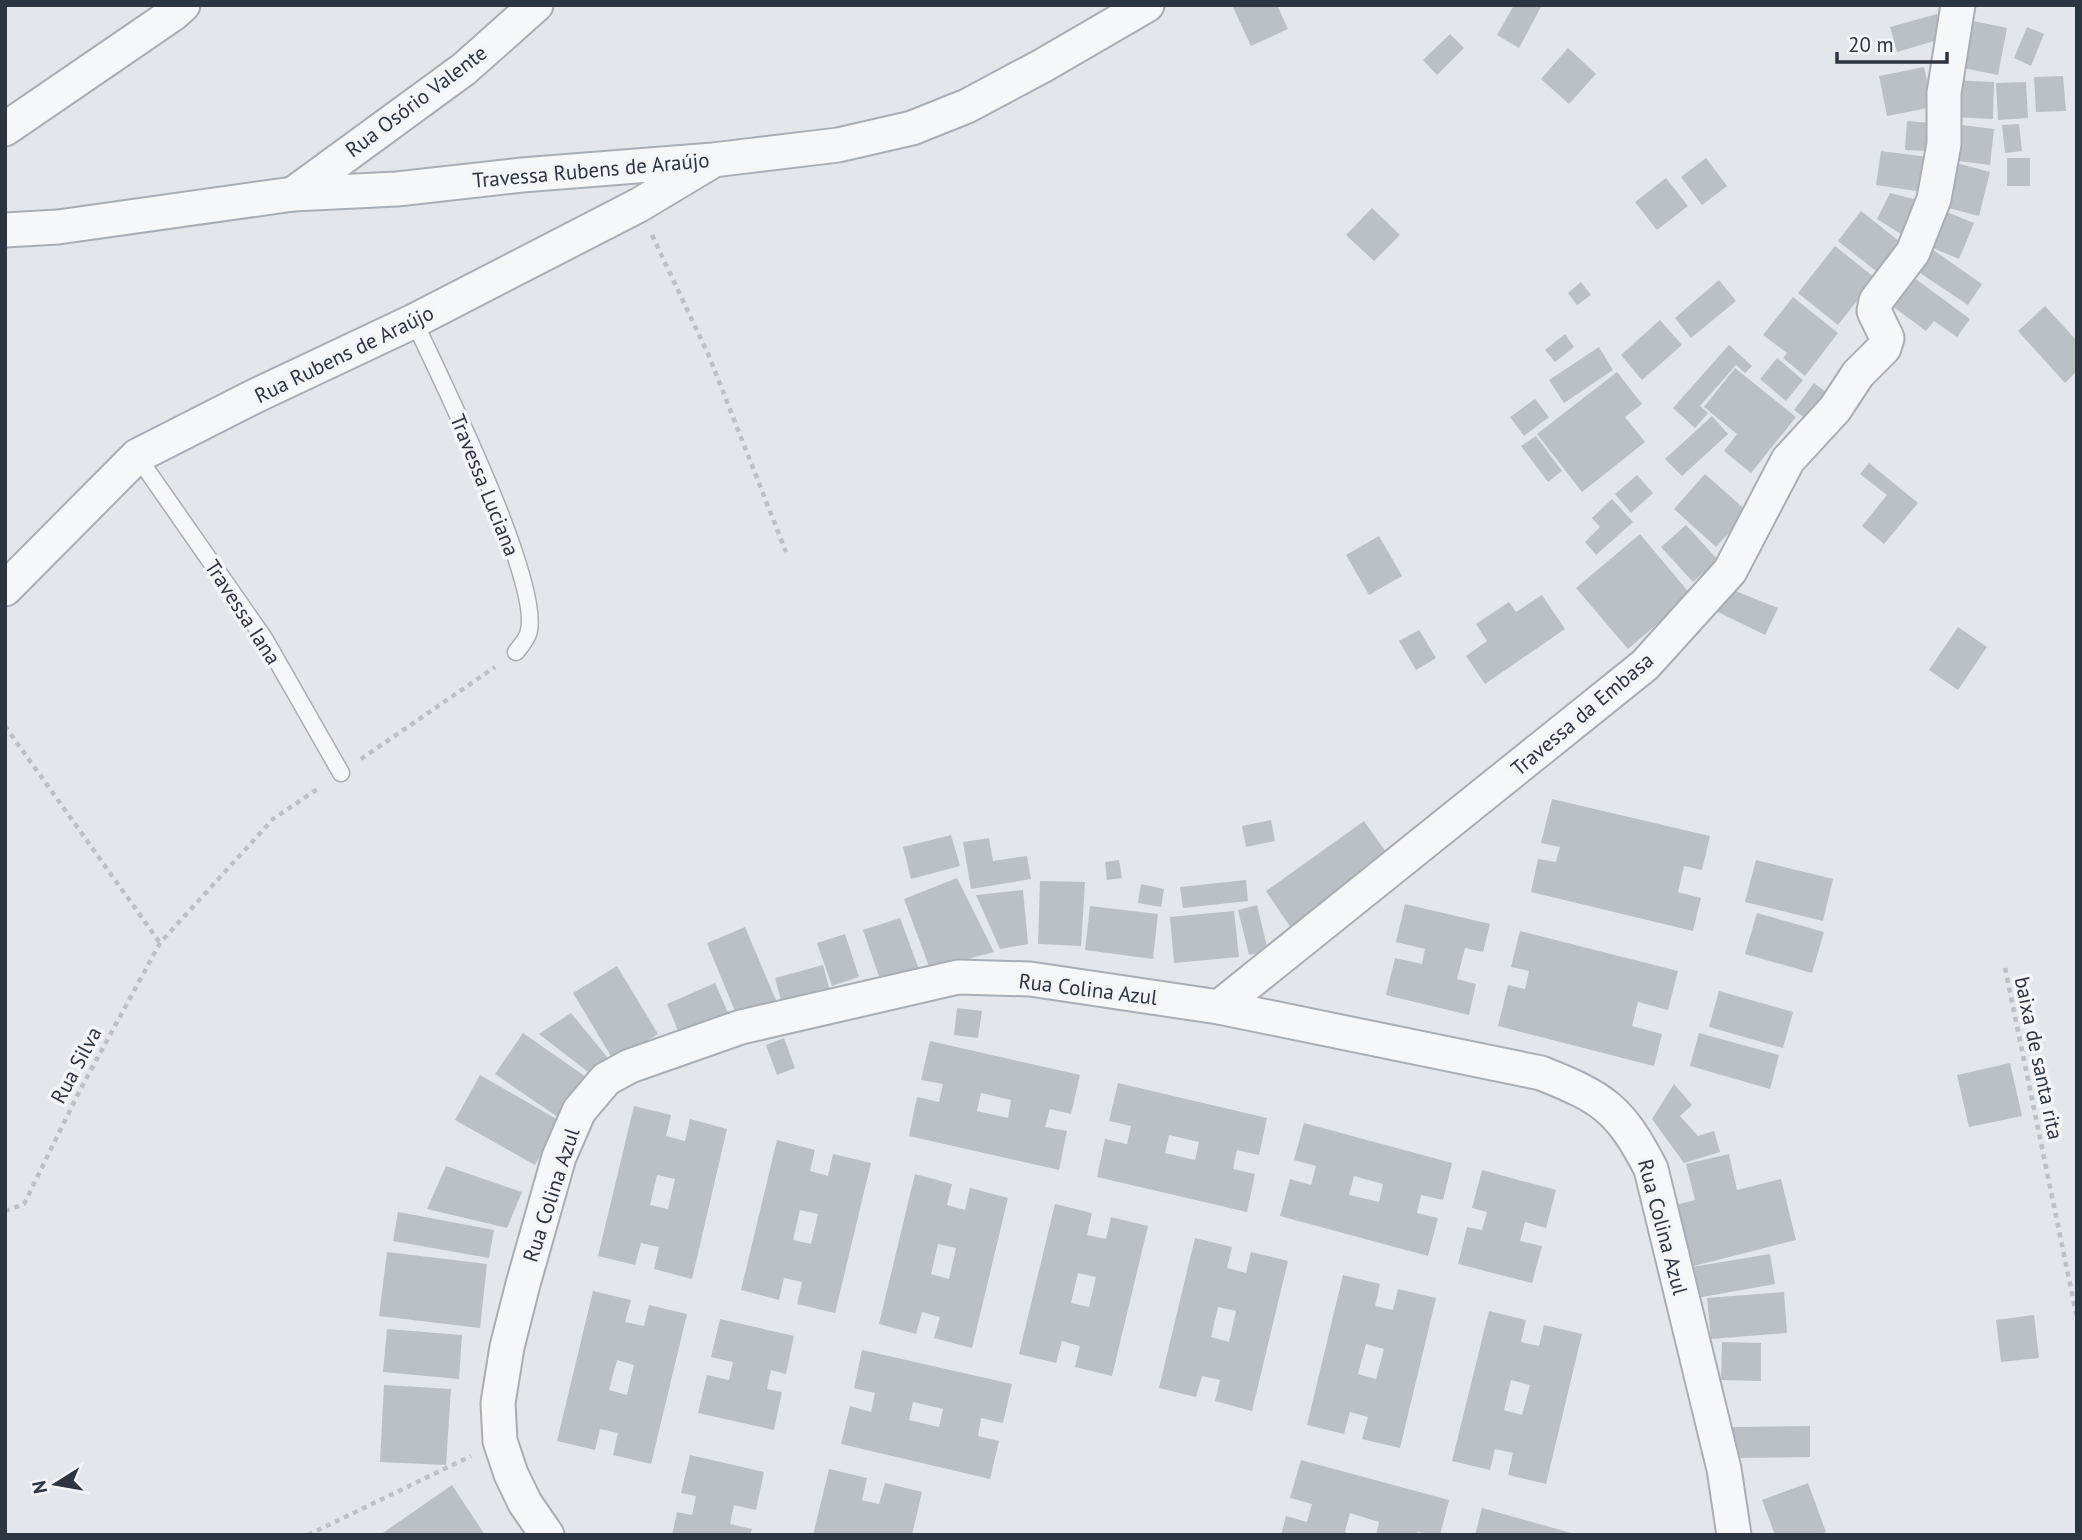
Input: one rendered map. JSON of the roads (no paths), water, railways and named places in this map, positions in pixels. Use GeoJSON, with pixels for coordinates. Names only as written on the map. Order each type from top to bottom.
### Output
{"type":"FeatureCollection","features":[{"type":"Feature","properties":{"kind":"street"},"geometry":{"type":"LineString","coordinates":[[5,129],[183,5]]}},
{"type":"Feature","properties":{"kind":"street","name":"Rua Osório Valente"},"geometry":{"type":"LineString","coordinates":[[293,194],[464,69],[536,5]]}},
{"type":"Feature","properties":{"kind":"street","name":"Travessa Rubens de Araújo"},"geometry":{"type":"LineString","coordinates":[[5,230],[58,227],[293,194],[397,188],[713,160],[838,145],[912,128],[967,106],[1147,5]]}},
{"type":"Feature","properties":{"kind":"street","name":"Travessa da Embasa"},"geometry":{"type":"LineString","coordinates":[[1219,1007],[1645,665],[1730,571],[1788,460],[1836,409],[1858,374],[1885,348],[1887,338],[1874,312],[1877,301],[1913,252],[1934,199],[1944,144],[1944,93],[1958,5]]}},
{"type":"Feature","properties":{"kind":"street","name":"Rua Rubens de Araújo"},"geometry":{"type":"LineString","coordinates":[[5,589],[137,456],[414,321],[639,205],[713,160]]}},
{"type":"Feature","properties":{"kind":"street","name":"Rua Colina Azul"},"geometry":{"type":"LineString","coordinates":[[547,1535],[525,1503],[511,1474],[500,1441],[498,1403],[507,1348],[523,1284],[559,1157],[579,1111],[606,1079],[630,1066],[741,1027],[958,977],[1030,979],[1219,1007],[1541,1073],[1581,1089],[1611,1108],[1634,1136],[1651,1169],[1724,1469],[1734,1535]]}},
{"type":"Feature","properties":{"kind":"lane","name":"Travessa Luciana"},"geometry":{"type":"LineString","coordinates":[[414,321],[486,479],[524,584],[529,634],[516,652]]}},
{"type":"Feature","properties":{"kind":"lane","name":"Travessa Iana"},"geometry":{"type":"LineString","coordinates":[[137,456],[264,638],[341,773]]}}]}
